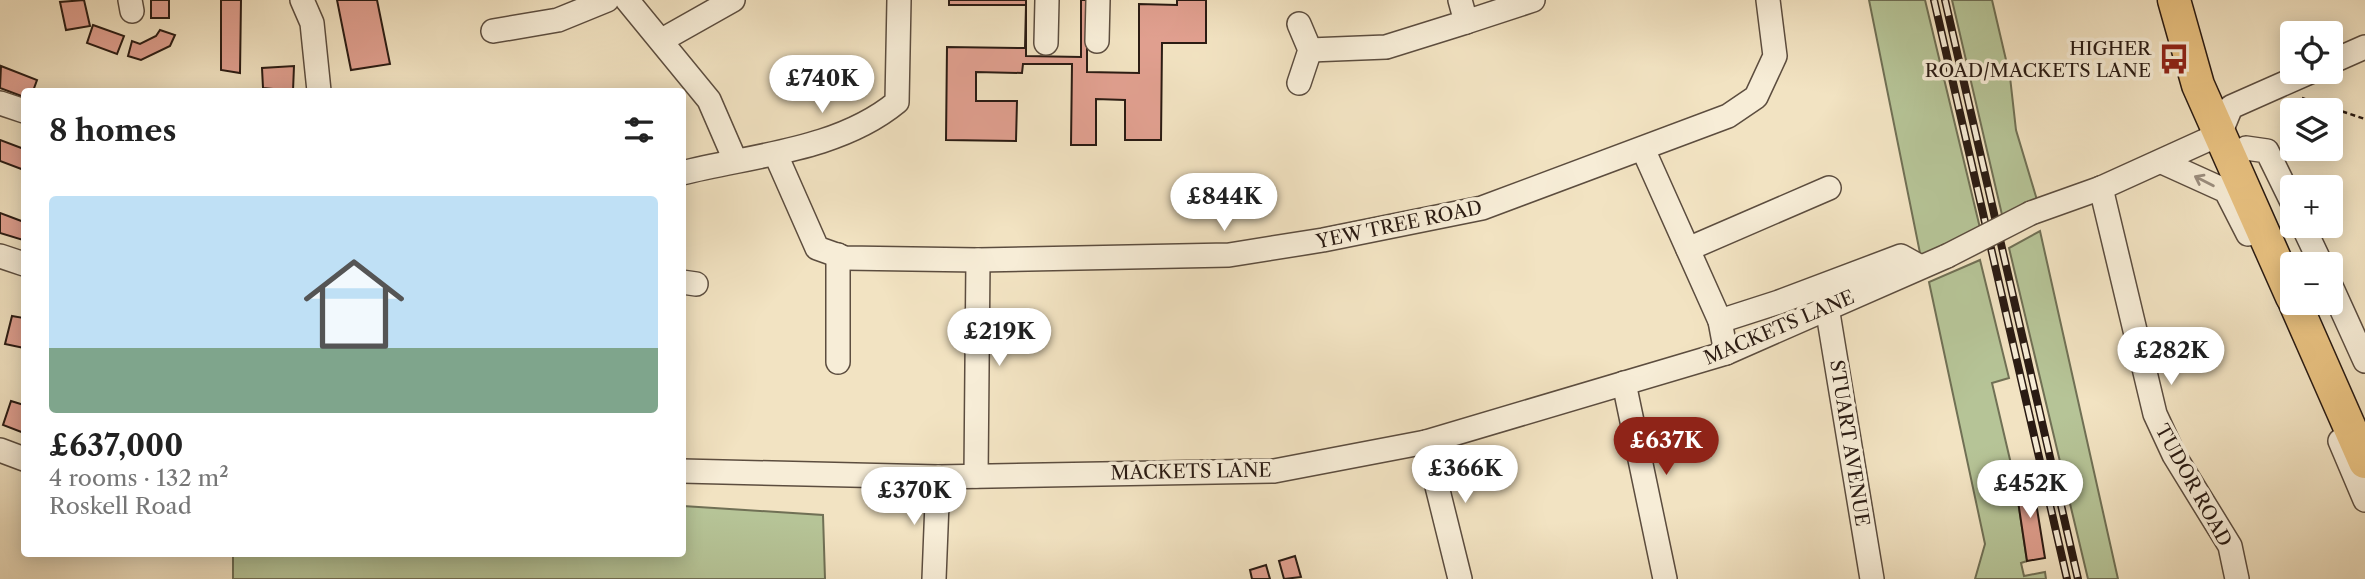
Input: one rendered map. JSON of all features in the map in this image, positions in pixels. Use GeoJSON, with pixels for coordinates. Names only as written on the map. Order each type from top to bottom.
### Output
{"type":"FeatureCollection","features":[{"type":"Feature","properties":{"kind":"highway"},"geometry":{"type":"LineString","coordinates":[[2174,0],[2198,85],[2231,127],[2291,252]]}},
{"type":"Feature","properties":{"kind":"highway"},"geometry":{"type":"LineString","coordinates":[[2183,0],[2280,264]]}},
{"type":"Feature","properties":{"kind":"highway"},"geometry":{"type":"LineString","coordinates":[[2300,315],[2365,462]]}},
{"type":"Feature","properties":{"kind":"highway"},"geometry":{"type":"LineString","coordinates":[[2320,315],[2365,417]]}},
{"type":"Feature","properties":{"kind":"street"},"geometry":{"type":"LineString","coordinates":[[302,0],[312,23],[319,88]]}},
{"type":"Feature","properties":{"kind":"street"},"geometry":{"type":"LineString","coordinates":[[493,31],[558,20],[607,0]]}},
{"type":"Feature","properties":{"kind":"street"},"geometry":{"type":"LineString","coordinates":[[627,0],[709,100],[735,160]]}},
{"type":"Feature","properties":{"kind":"street"},"geometry":{"type":"LineString","coordinates":[[662,40],[733,0]]}},
{"type":"Feature","properties":{"kind":"street"},"geometry":{"type":"LineString","coordinates":[[686,172],[735,160],[776,155],[876,120],[897,102],[899,0]]}},
{"type":"Feature","properties":{"kind":"street"},"geometry":{"type":"LineString","coordinates":[[1046,43],[1047,0]]}},
{"type":"Feature","properties":{"kind":"street"},"geometry":{"type":"LineString","coordinates":[[1097,41],[1098,0]]}},
{"type":"Feature","properties":{"kind":"street"},"geometry":{"type":"LineString","coordinates":[[1460,0],[1466,22]]}},
{"type":"Feature","properties":{"kind":"street"},"geometry":{"type":"LineString","coordinates":[[1310,50],[1386,47],[1533,0]]}},
{"type":"Feature","properties":{"kind":"street","name":"YEW TREE ROAD"},"geometry":{"type":"LineString","coordinates":[[838,255],[978,260],[1229,254],[1323,240],[1482,208],[1728,116],[1756,97],[1775,56],[1768,0]]}},
{"type":"Feature","properties":{"kind":"street"},"geometry":{"type":"LineString","coordinates":[[1299,24],[1310,50],[1299,83]]}},
{"type":"Feature","properties":{"kind":"street"},"geometry":{"type":"LineString","coordinates":[[2343,57],[2365,47]]}},
{"type":"Feature","properties":{"kind":"street","name":"MACKETS LANE"},"geometry":{"type":"LineString","coordinates":[[686,471],[938,477],[1274,471],[1426,442],[1726,353],[1947,256],[2031,214],[2162,162],[2231,127],[2293,84]]}},
{"type":"Feature","properties":{"kind":"street"},"geometry":{"type":"LineString","coordinates":[[0,103],[21,110]]}},
{"type":"Feature","properties":{"kind":"street"},"geometry":{"type":"LineString","coordinates":[[2231,127],[2267,151],[2280,178]]}},
{"type":"Feature","properties":{"kind":"street"},"geometry":{"type":"LineString","coordinates":[[1643,149],[1720,321],[1726,353]]}},
{"type":"Feature","properties":{"kind":"street"},"geometry":{"type":"LineString","coordinates":[[776,155],[817,248],[838,255],[838,362]]}},
{"type":"Feature","properties":{"kind":"street"},"geometry":{"type":"LineString","coordinates":[[2162,162],[2225,191],[2365,500]]}},
{"type":"Feature","properties":{"kind":"street"},"geometry":{"type":"LineString","coordinates":[[1688,249],[1829,188]]}},
{"type":"Feature","properties":{"kind":"street","name":"TUDOR ROAD"},"geometry":{"type":"LineString","coordinates":[[2101,188],[2155,414],[2174,456],[2230,546],[2237,579]]}},
{"type":"Feature","properties":{"kind":"street"},"geometry":{"type":"LineString","coordinates":[[0,256],[21,263]]}},
{"type":"Feature","properties":{"kind":"street","name":"MACKETS LANE"},"geometry":{"type":"LineString","coordinates":[[1720,321],[1779,303],[1901,256],[1919,266]]}},
{"type":"Feature","properties":{"kind":"street"},"geometry":{"type":"LineString","coordinates":[[976,476],[978,260]]}},
{"type":"Feature","properties":{"kind":"street","name":"STUART AVENUE"},"geometry":{"type":"LineString","coordinates":[[1828,307],[1872,579]]}},
{"type":"Feature","properties":{"kind":"street"},"geometry":{"type":"LineString","coordinates":[[2343,312],[2365,361]]}},
{"type":"Feature","properties":{"kind":"street"},"geometry":{"type":"LineString","coordinates":[[1624,383],[1665,579]]}},
{"type":"Feature","properties":{"kind":"street"},"geometry":{"type":"LineString","coordinates":[[1426,442],[1460,579]]}},
{"type":"Feature","properties":{"kind":"street"},"geometry":{"type":"LineString","coordinates":[[0,450],[21,457]]}},
{"type":"Feature","properties":{"kind":"street"},"geometry":{"type":"LineString","coordinates":[[934,579],[938,477]]}},
{"type":"Feature","properties":{"kind":"path"},"geometry":{"type":"LineString","coordinates":[[2299,97],[2365,119]]}},
{"type":"Feature","properties":{"kind":"green space"},"geometry":{"type":"Polygon","coordinates":[[[1869,0],[1925,0],[1980,228],[1921,258],[1869,0]]]}},
{"type":"Feature","properties":{"kind":"green space"},"geometry":{"type":"Polygon","coordinates":[[[1952,0],[1992,0],[2010,77],[2016,130],[2037,200],[2003,219],[1952,0]]]}},
{"type":"Feature","properties":{"kind":"green space"},"geometry":{"type":"Polygon","coordinates":[[[2040,231],[2118,579],[2088,579],[2009,248],[2040,231]]]}},
{"type":"Feature","properties":{"kind":"green space"},"geometry":{"type":"Polygon","coordinates":[[[1980,260],[2009,378],[1992,383],[2015,481],[2027,561],[2021,563],[2024,576],[2045,572],[2046,579],[1975,579],[1985,544],[1929,282],[1980,260]]]}},
{"type":"Feature","properties":{"kind":"green space"},"geometry":{"type":"Polygon","coordinates":[[[686,506],[823,515],[825,579],[233,579],[233,557],[686,557],[686,506]]]}},
{"type":"Feature","properties":{"kind":"building"},"geometry":{"type":"Polygon","coordinates":[[[84,0],[90,26],[66,30],[60,2],[84,0]]]}},
{"type":"Feature","properties":{"kind":"building"},"geometry":{"type":"Polygon","coordinates":[[[151,0],[169,0],[169,18],[151,18],[151,0]]]}},
{"type":"Feature","properties":{"kind":"building"},"geometry":{"type":"Polygon","coordinates":[[[221,0],[241,0],[240,73],[221,70],[221,0]]]}},
{"type":"Feature","properties":{"kind":"building"},"geometry":{"type":"Polygon","coordinates":[[[337,0],[377,0],[390,64],[351,70],[337,0]]]}},
{"type":"Feature","properties":{"kind":"building"},"geometry":{"type":"Polygon","coordinates":[[[949,0],[1026,0],[1026,5],[949,5],[949,0]]]}},
{"type":"Feature","properties":{"kind":"building"},"geometry":{"type":"Polygon","coordinates":[[[1081,0],[1087,0],[1087,72],[1139,73],[1139,4],[1177,5],[1177,0],[1206,0],[1206,43],[1162,43],[1161,140],[1125,140],[1125,100],[1096,99],[1096,145],[1071,145],[1072,64],[1023,64],[1022,73],[976,72],[976,101],[1017,101],[1016,141],[946,140],[947,47],[1025,48],[1026,5],[1026,56],[1081,57],[1081,0]]]}},
{"type":"Feature","properties":{"kind":"building"},"geometry":{"type":"Polygon","coordinates":[[[93,25],[124,36],[117,54],[87,43],[93,25]]]}},
{"type":"Feature","properties":{"kind":"building"},"geometry":{"type":"Polygon","coordinates":[[[160,30],[175,35],[170,46],[141,60],[128,56],[132,41],[140,44],[156,36],[160,30]]]}},
{"type":"Feature","properties":{"kind":"building"},"geometry":{"type":"Polygon","coordinates":[[[1,66],[37,80],[34,88],[21,88],[21,96],[0,88],[1,66]]]}},
{"type":"Feature","properties":{"kind":"building"},"geometry":{"type":"Polygon","coordinates":[[[294,66],[293,88],[263,88],[262,68],[294,66]]]}},
{"type":"Feature","properties":{"kind":"building"},"geometry":{"type":"Polygon","coordinates":[[[0,140],[21,148],[21,169],[0,161],[0,140]]]}},
{"type":"Feature","properties":{"kind":"building"},"geometry":{"type":"Polygon","coordinates":[[[0,213],[21,221],[21,239],[0,233],[0,213]]]}},
{"type":"Feature","properties":{"kind":"building"},"geometry":{"type":"Polygon","coordinates":[[[12,316],[21,318],[21,347],[5,344],[12,316]]]}},
{"type":"Feature","properties":{"kind":"building"},"geometry":{"type":"Polygon","coordinates":[[[11,401],[21,404],[21,432],[3,425],[11,401]]]}},
{"type":"Feature","properties":{"kind":"building"},"geometry":{"type":"Polygon","coordinates":[[[2032,478],[2045,558],[2027,561],[2015,481],[2032,478]]]}},
{"type":"Feature","properties":{"kind":"building"},"geometry":{"type":"Polygon","coordinates":[[[1295,556],[1301,577],[1284,579],[1279,561],[1295,556]]]}},
{"type":"Feature","properties":{"kind":"building"},"geometry":{"type":"Polygon","coordinates":[[[1266,565],[1270,579],[1252,579],[1250,570],[1266,565]]]}},
{"type":"Feature","properties":{"kind":"railway"},"geometry":{"type":"LineString","coordinates":[[1934,0],[2067,579]]}},
{"type":"Feature","properties":{"kind":"railway"},"geometry":{"type":"LineString","coordinates":[[1945,0],[2078,579]]}},
{"type":"Feature","properties":{"kind":"place","name":"HIGHER ROAD/MACKETS LANE"},"geometry":{"type":"Point","coordinates":[2174,59]}}]}
